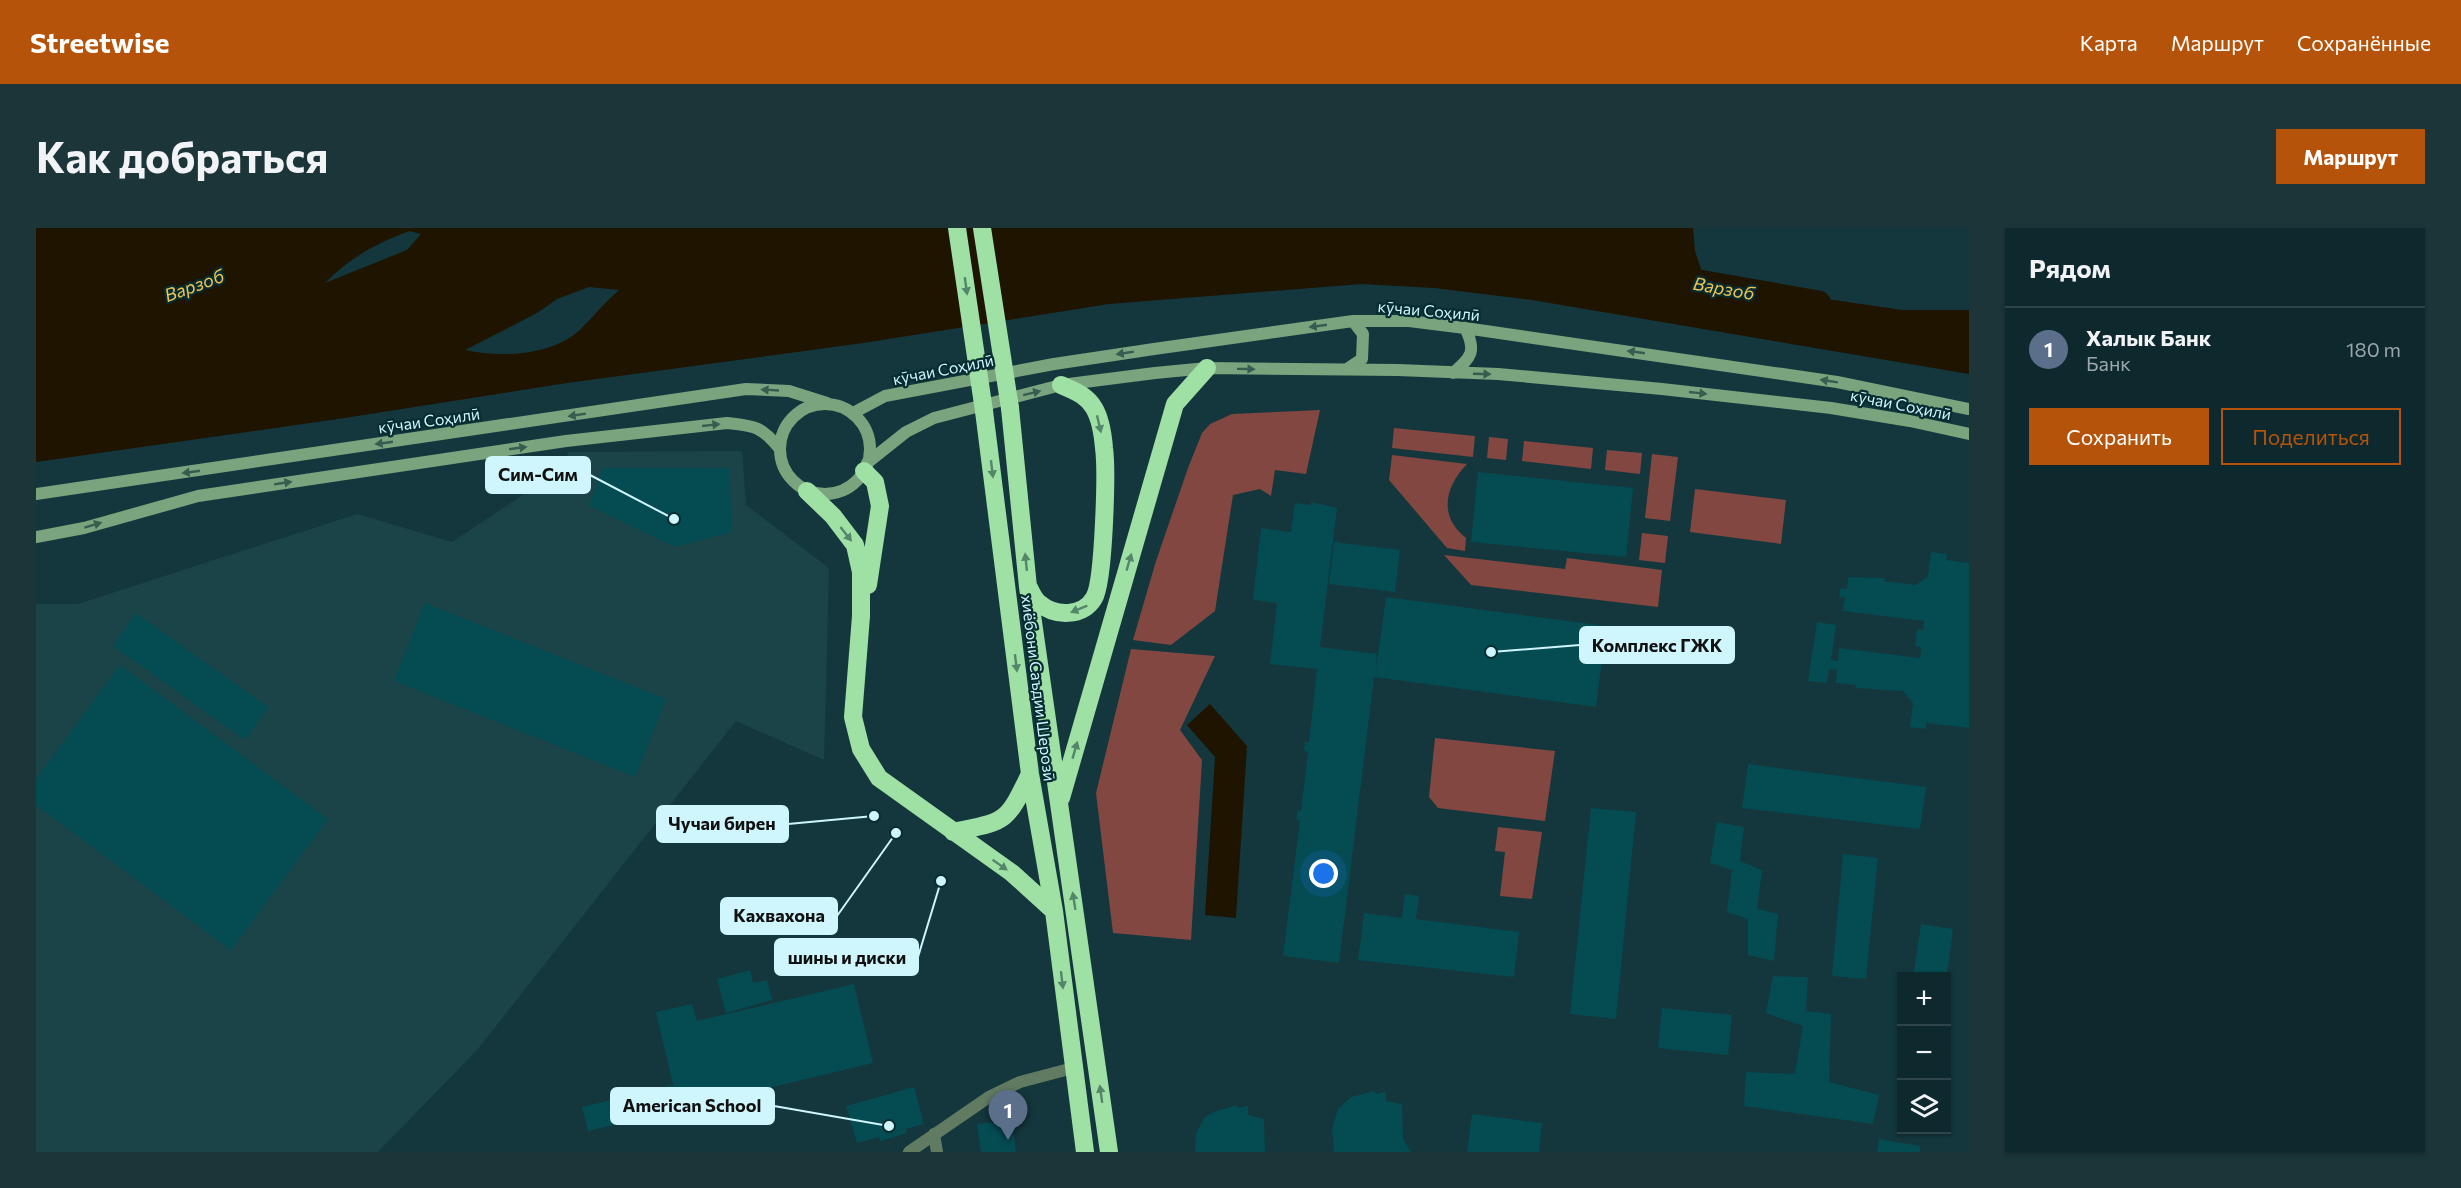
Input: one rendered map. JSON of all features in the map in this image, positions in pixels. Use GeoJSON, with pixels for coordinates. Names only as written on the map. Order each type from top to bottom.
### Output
{"type":"FeatureCollection","features":[{"type":"Feature","properties":{"kind":"highway","name":"хиёбони Саъдии Шерозӣ"},"geometry":{"type":"LineString","coordinates":[[957,228],[984,411],[1030,774],[1054,911],[1085,1152]]}},
{"type":"Feature","properties":{"kind":"highway","name":"хиёбони Саъдии Шерозӣ"},"geometry":{"type":"LineString","coordinates":[[982,228],[1010,408],[1028,587],[1058,806],[1078,926],[1108,1152]]}},
{"type":"Feature","properties":{"kind":"highway"},"geometry":{"type":"LineString","coordinates":[[1058,806],[1175,404],[1207,369]]}},
{"type":"Feature","properties":{"kind":"highway"},"geometry":{"type":"LineString","coordinates":[[1028,587],[1037,602],[1048,610],[1066,614],[1079,612],[1087,607],[1095,597],[1099,584],[1103,531],[1104,448],[1096,410],[1089,400],[1061,385]]}},
{"type":"Feature","properties":{"kind":"highway"},"geometry":{"type":"LineString","coordinates":[[861,616],[880,506],[875,482],[865,467]]}},
{"type":"Feature","properties":{"kind":"highway"},"geometry":{"type":"LineString","coordinates":[[807,491],[833,516],[855,545],[861,572],[861,616],[853,717],[861,749],[879,778],[1012,873],[1054,911]]}},
{"type":"Feature","properties":{"kind":"highway"},"geometry":{"type":"LineString","coordinates":[[952,832],[997,823],[1014,808],[1030,774]]}},
{"type":"Feature","properties":{"kind":"main road","name":"кӯчаи Соҳилӣ"},"geometry":{"type":"LineString","coordinates":[[853,413],[885,396],[1054,364],[1353,321],[1409,321],[1837,381],[1969,409]]}},
{"type":"Feature","properties":{"kind":"main road"},"geometry":{"type":"LineString","coordinates":[[1346,370],[1362,359],[1363,334],[1353,321]]}},
{"type":"Feature","properties":{"kind":"main road"},"geometry":{"type":"LineString","coordinates":[[1453,373],[1469,359],[1472,342],[1465,328]]}},
{"type":"Feature","properties":{"kind":"main road","name":"кӯчаи Соҳилӣ"},"geometry":{"type":"LineString","coordinates":[[865,467],[906,432],[934,418],[1061,385],[1207,369],[1498,374],[1819,407],[1910,421],[1969,434]]}},
{"type":"Feature","properties":{"kind":"main road","name":"кӯчаи Соҳилӣ"},"geometry":{"type":"LineString","coordinates":[[36,494],[746,389],[789,391],[826,403]]}},
{"type":"Feature","properties":{"kind":"main road"},"geometry":{"type":"LineString","coordinates":[[826,403],[853,413],[868,436],[870,450],[865,467],[856,482],[833,493],[807,491],[792,481],[782,466],[779,448],[785,425],[803,408],[826,403]]}},
{"type":"Feature","properties":{"kind":"main road"},"geometry":{"type":"LineString","coordinates":[[36,537],[84,528],[198,496],[566,441],[727,423],[750,425],[766,432],[779,448]]}},
{"type":"Feature","properties":{"kind":"street"},"geometry":{"type":"LineString","coordinates":[[909,1152],[989,1097],[1020,1082],[1073,1068]]}},
{"type":"Feature","properties":{"kind":"street"},"geometry":{"type":"LineString","coordinates":[[934,1134],[937,1152]]}},
{"type":"Feature","properties":{"kind":"shaded area"},"geometry":{"type":"Polygon","coordinates":[[[1320,410],[1306,474],[1275,470],[1271,496],[1260,489],[1233,495],[1215,611],[1171,645],[1133,640],[1156,561],[1202,433],[1210,424],[1232,414],[1320,410]]]}},
{"type":"Feature","properties":{"kind":"shaded area"},"geometry":{"type":"Polygon","coordinates":[[[1394,428],[1475,436],[1473,457],[1392,448],[1394,428]]]}},
{"type":"Feature","properties":{"kind":"shaded area"},"geometry":{"type":"Polygon","coordinates":[[[1489,437],[1508,439],[1506,460],[1487,458],[1489,437]]]}},
{"type":"Feature","properties":{"kind":"shaded area"},"geometry":{"type":"Polygon","coordinates":[[[1524,441],[1593,448],[1591,469],[1522,461],[1524,441]]]}},
{"type":"Feature","properties":{"kind":"shaded area"},"geometry":{"type":"Polygon","coordinates":[[[1607,450],[1642,453],[1640,474],[1605,470],[1607,450]]]}},
{"type":"Feature","properties":{"kind":"shaded area"},"geometry":{"type":"Polygon","coordinates":[[[742,451],[746,505],[829,568],[824,760],[736,721],[478,1049],[378,1152],[36,1152],[36,604],[78,604],[357,514],[452,542],[556,473],[569,452],[742,451]]]}},
{"type":"Feature","properties":{"kind":"shaded area"},"geometry":{"type":"Polygon","coordinates":[[[1652,454],[1678,457],[1670,521],[1645,518],[1652,454]]]}},
{"type":"Feature","properties":{"kind":"shaded area"},"geometry":{"type":"Polygon","coordinates":[[[1392,455],[1467,464],[1454,482],[1448,501],[1451,520],[1466,538],[1465,551],[1447,548],[1389,480],[1392,455]]]}},
{"type":"Feature","properties":{"kind":"shaded area"},"geometry":{"type":"Polygon","coordinates":[[[1695,489],[1786,500],[1781,544],[1690,532],[1695,489]]]}},
{"type":"Feature","properties":{"kind":"shaded area"},"geometry":{"type":"Polygon","coordinates":[[[1642,533],[1668,536],[1665,563],[1639,560],[1642,533]]]}},
{"type":"Feature","properties":{"kind":"shaded area"},"geometry":{"type":"Polygon","coordinates":[[[1444,555],[1565,569],[1567,558],[1662,570],[1658,607],[1471,585],[1444,555]]]}},
{"type":"Feature","properties":{"kind":"shaded area"},"geometry":{"type":"Polygon","coordinates":[[[1131,649],[1215,656],[1180,730],[1202,760],[1191,940],[1113,933],[1096,793],[1131,649]]]}},
{"type":"Feature","properties":{"kind":"shaded area"},"geometry":{"type":"Polygon","coordinates":[[[1435,738],[1555,751],[1545,821],[1438,808],[1429,797],[1435,738]]]}},
{"type":"Feature","properties":{"kind":"shaded area"},"geometry":{"type":"Polygon","coordinates":[[[1498,827],[1542,832],[1532,899],[1500,896],[1505,852],[1495,851],[1498,827]]]}},
{"type":"Feature","properties":{"kind":"water"},"geometry":{"type":"Polygon","coordinates":[[[36,228],[1693,228],[1695,251],[1711,299],[1747,297],[1834,300],[1902,310],[1969,310],[1969,374],[1532,300],[1434,288],[1362,284],[1109,304],[863,343],[567,383],[338,419],[36,462],[36,228]],[[409,231],[364,252],[325,283],[407,250],[421,234],[409,231]],[[589,287],[557,299],[537,313],[465,350],[494,354],[525,353],[568,339],[580,330],[619,290],[589,287]]]}},
{"type":"Feature","properties":{"kind":"water"},"geometry":{"type":"Polygon","coordinates":[[[1210,704],[1247,746],[1236,918],[1205,915],[1215,757],[1187,725],[1210,704]]]}},
{"type":"Feature","properties":{"kind":"building"},"geometry":{"type":"Polygon","coordinates":[[[603,468],[729,468],[732,532],[675,547],[589,506],[603,468]]]}},
{"type":"Feature","properties":{"kind":"building"},"geometry":{"type":"Polygon","coordinates":[[[1478,472],[1633,488],[1626,557],[1471,542],[1478,472]]]}},
{"type":"Feature","properties":{"kind":"building"},"geometry":{"type":"Polygon","coordinates":[[[1311,502],[1337,508],[1320,647],[1377,654],[1376,670],[1386,597],[1606,626],[1596,707],[1374,677],[1339,963],[1283,956],[1300,820],[1296,819],[1298,810],[1301,811],[1308,752],[1304,751],[1305,742],[1309,742],[1317,669],[1270,664],[1277,603],[1253,600],[1261,528],[1291,532],[1295,503],[1311,505],[1311,502]]]}},
{"type":"Feature","properties":{"kind":"building"},"geometry":{"type":"Polygon","coordinates":[[[1334,542],[1400,550],[1395,592],[1329,584],[1334,542]]]}},
{"type":"Feature","properties":{"kind":"building"},"geometry":{"type":"Polygon","coordinates":[[[1931,552],[1947,554],[1946,560],[1969,563],[1969,728],[1926,723],[1926,729],[1910,727],[1913,703],[1903,691],[1855,688],[1856,685],[1836,683],[1837,670],[1829,669],[1827,683],[1808,681],[1817,622],[1836,625],[1831,660],[1838,661],[1839,648],[1920,658],[1921,647],[1915,646],[1917,629],[1923,630],[1924,621],[1843,611],[1845,598],[1839,597],[1840,588],[1847,589],[1848,577],[1885,578],[1884,581],[1916,585],[1928,576],[1931,552]]]}},
{"type":"Feature","properties":{"kind":"building"},"geometry":{"type":"Polygon","coordinates":[[[425,603],[666,699],[635,777],[394,681],[425,603]]]}},
{"type":"Feature","properties":{"kind":"building"},"geometry":{"type":"Polygon","coordinates":[[[136,613],[268,707],[245,740],[113,646],[136,613]]]}},
{"type":"Feature","properties":{"kind":"building"},"geometry":{"type":"Polygon","coordinates":[[[120,665],[328,819],[231,950],[36,805],[36,779],[120,665]]]}},
{"type":"Feature","properties":{"kind":"building"},"geometry":{"type":"Polygon","coordinates":[[[1748,764],[1926,787],[1920,829],[1742,808],[1748,764]]]}},
{"type":"Feature","properties":{"kind":"building"},"geometry":{"type":"Polygon","coordinates":[[[1591,808],[1636,812],[1616,1019],[1570,1014],[1591,808]]]}},
{"type":"Feature","properties":{"kind":"building"},"geometry":{"type":"Polygon","coordinates":[[[1717,822],[1744,827],[1740,861],[1762,870],[1757,909],[1778,914],[1774,961],[1748,955],[1748,919],[1727,912],[1732,870],[1710,863],[1717,822]]]}},
{"type":"Feature","properties":{"kind":"building"},"geometry":{"type":"Polygon","coordinates":[[[1843,854],[1878,858],[1866,979],[1832,976],[1843,854]]]}},
{"type":"Feature","properties":{"kind":"building"},"geometry":{"type":"Polygon","coordinates":[[[1405,894],[1419,896],[1416,919],[1519,932],[1514,977],[1358,960],[1364,913],[1402,918],[1405,894]]]}},
{"type":"Feature","properties":{"kind":"building"},"geometry":{"type":"Polygon","coordinates":[[[1921,924],[1953,929],[1948,972],[1914,972],[1921,924]]]}},
{"type":"Feature","properties":{"kind":"building"},"geometry":{"type":"Polygon","coordinates":[[[750,970],[753,983],[767,980],[772,1000],[726,1013],[717,979],[750,970]]]}},
{"type":"Feature","properties":{"kind":"building"},"geometry":{"type":"Polygon","coordinates":[[[1773,976],[1808,977],[1806,1011],[1831,1014],[1829,1082],[1879,1095],[1873,1124],[1744,1106],[1746,1072],[1795,1074],[1803,1026],[1766,1013],[1773,976]]]}},
{"type":"Feature","properties":{"kind":"building"},"geometry":{"type":"Polygon","coordinates":[[[854,984],[873,1063],[588,1131],[582,1107],[673,1085],[656,1012],[692,1004],[697,1021],[854,984]]]}},
{"type":"Feature","properties":{"kind":"building"},"geometry":{"type":"Polygon","coordinates":[[[1662,1008],[1732,1015],[1728,1055],[1658,1048],[1662,1008]]]}},
{"type":"Feature","properties":{"kind":"building"},"geometry":{"type":"Polygon","coordinates":[[[914,1087],[924,1124],[906,1129],[907,1133],[880,1141],[879,1137],[857,1143],[846,1106],[914,1087]]]}},
{"type":"Feature","properties":{"kind":"building"},"geometry":{"type":"Polygon","coordinates":[[[1375,1091],[1375,1094],[1386,1092],[1386,1101],[1402,1104],[1403,1139],[1411,1152],[1334,1152],[1332,1129],[1338,1109],[1351,1097],[1375,1091]]]}},
{"type":"Feature","properties":{"kind":"building"},"geometry":{"type":"Polygon","coordinates":[[[1237,1105],[1237,1108],[1248,1106],[1248,1115],[1264,1119],[1265,1152],[1195,1152],[1196,1133],[1205,1117],[1237,1105]]]}},
{"type":"Feature","properties":{"kind":"building"},"geometry":{"type":"Polygon","coordinates":[[[1472,1114],[1542,1123],[1539,1152],[1467,1152],[1472,1114]]]}},
{"type":"Feature","properties":{"kind":"building"},"geometry":{"type":"Polygon","coordinates":[[[1012,1120],[1016,1152],[981,1152],[977,1124],[1012,1120]]]}},
{"type":"Feature","properties":{"kind":"building"},"geometry":{"type":"Polygon","coordinates":[[[1879,1139],[1920,1146],[1920,1152],[1877,1152],[1879,1139]]]}},
{"type":"Feature","properties":{"kind":"waterway","name":"Варзоб"},"geometry":{"type":"LineString","coordinates":[[1670,278],[1818,304]]}},
{"type":"Feature","properties":{"kind":"place","name":"Сим-Сим"},"geometry":{"type":"Point","coordinates":[674,519]}},
{"type":"Feature","properties":{"kind":"place","name":"Комплекс ГЖК"},"geometry":{"type":"Point","coordinates":[1491,652]}},
{"type":"Feature","properties":{"kind":"place","name":"Чучаи бирен"},"geometry":{"type":"Point","coordinates":[874,816]}},
{"type":"Feature","properties":{"kind":"place","name":"Кахвахона"},"geometry":{"type":"Point","coordinates":[896,833]}},
{"type":"Feature","properties":{"kind":"place","name":"шины и диски"},"geometry":{"type":"Point","coordinates":[941,881]}},
{"type":"Feature","properties":{"kind":"place","name":"American School"},"geometry":{"type":"Point","coordinates":[889,1126]}},
{"type":"Feature","properties":{"kind":"place","name":"Халык Банк"},"geometry":{"type":"Point","coordinates":[1008,1140]}}]}
